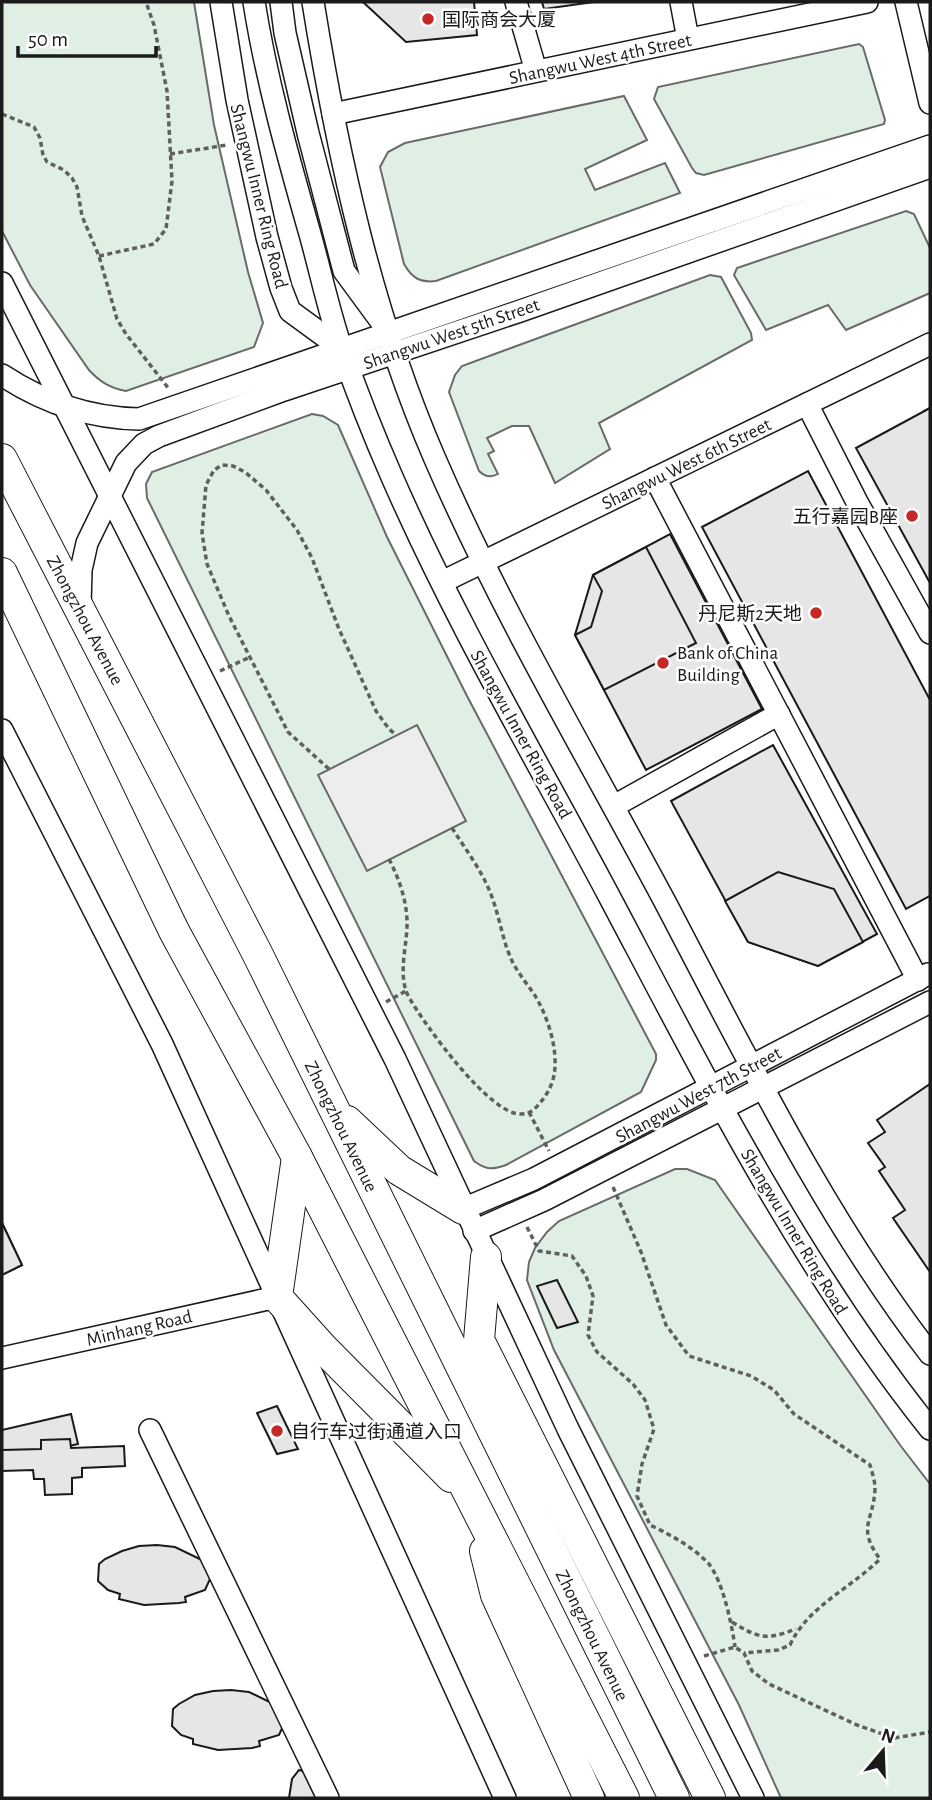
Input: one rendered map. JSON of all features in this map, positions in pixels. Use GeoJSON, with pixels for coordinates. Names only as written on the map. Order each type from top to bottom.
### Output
{"type":"FeatureCollection","features":[{"type":"Feature","properties":{"kind":"highway","name":"Zhongzhou Avenue"},"geometry":{"type":"LineString","coordinates":[[2,459],[187,814],[674,1798]]}},
{"type":"Feature","properties":{"kind":"highway"},"geometry":{"type":"LineString","coordinates":[[2,573],[174,930],[297,1157],[624,1798]]}},
{"type":"Feature","properties":{"kind":"highway"},"geometry":{"type":"LineString","coordinates":[[333,1107],[399,1170],[468,1220]]}},
{"type":"Feature","properties":{"kind":"highway"},"geometry":{"type":"LineString","coordinates":[[297,1157],[277,1297],[323,1348],[470,1496],[496,1595],[589,1798]]}},
{"type":"Feature","properties":{"kind":"highway"},"geometry":{"type":"LineString","coordinates":[[486,1257],[479,1340],[710,1798]]}},
{"type":"Feature","properties":{"kind":"street","name":"Shangwu Inner Ring Road"},"geometry":{"type":"LineString","coordinates":[[221,2],[237,100],[267,237],[290,311],[345,358],[391,475],[481,660],[723,1109],[790,1229],[859,1336],[930,1429]]}},
{"type":"Feature","properties":{"kind":"street"},"geometry":{"type":"LineString","coordinates":[[254,2],[283,138],[345,358]]}},
{"type":"Feature","properties":{"kind":"street"},"geometry":{"type":"LineString","coordinates":[[281,2],[285,33],[305,120],[344,271],[392,343]]}},
{"type":"Feature","properties":{"kind":"street"},"geometry":{"type":"LineString","coordinates":[[313,2],[326,83],[356,216],[392,343],[434,458],[522,638],[752,1066],[831,1206],[896,1311],[928,1348]]}},
{"type":"Feature","properties":{"kind":"street"},"geometry":{"type":"LineString","coordinates":[[516,2],[536,71]]}},
{"type":"Feature","properties":{"kind":"street"},"geometry":{"type":"LineString","coordinates":[[681,2],[688,39]]}},
{"type":"Feature","properties":{"kind":"street","name":"Shangwu West 4th Street"},"geometry":{"type":"LineString","coordinates":[[333,114],[867,2]]}},
{"type":"Feature","properties":{"kind":"street"},"geometry":{"type":"LineString","coordinates":[[906,2],[930,103]]}},
{"type":"Feature","properties":{"kind":"street","name":"Shangwu West 5th Street"},"geometry":{"type":"LineString","coordinates":[[392,343],[930,146]]}},
{"type":"Feature","properties":{"kind":"street","name":"Shangwu West 5th Street"},"geometry":{"type":"LineString","coordinates":[[2,375],[43,398],[65,406],[116,419],[139,419],[181,404],[345,358],[930,167]]}},
{"type":"Feature","properties":{"kind":"street"},"geometry":{"type":"LineString","coordinates":[[2,283],[395,1059],[568,1429],[753,1798]]}},
{"type":"Feature","properties":{"kind":"street","name":"Shangwu West 6th Street"},"geometry":{"type":"LineString","coordinates":[[442,582],[930,345]]}},
{"type":"Feature","properties":{"kind":"street","name":"Shangwu West 5th Street"},"geometry":{"type":"LineString","coordinates":[[79,608],[81,570],[87,543],[126,463],[144,444],[345,358]]}},
{"type":"Feature","properties":{"kind":"street"},"geometry":{"type":"LineString","coordinates":[[807,404],[930,632]]}},
{"type":"Feature","properties":{"kind":"street"},"geometry":{"type":"LineString","coordinates":[[656,478],[779,714],[924,976]]}},
{"type":"Feature","properties":{"kind":"street"},"geometry":{"type":"LineString","coordinates":[[614,806],[779,714]]}},
{"type":"Feature","properties":{"kind":"street"},"geometry":{"type":"LineString","coordinates":[[2,730],[162,1044],[505,1798]]}},
{"type":"Feature","properties":{"kind":"street","name":"Shangwu West 7th Street"},"geometry":{"type":"LineString","coordinates":[[468,1220],[558,1167],[924,976]]}},
{"type":"Feature","properties":{"kind":"street","name":"Shangwu West 7th Street"},"geometry":{"type":"LineString","coordinates":[[468,1220],[519,1211],[930,1003]]}},
{"type":"Feature","properties":{"kind":"street","name":"Minhang Road"},"geometry":{"type":"LineString","coordinates":[[2,1358],[277,1297]]}},
{"type":"Feature","properties":{"kind":"street"},"geometry":{"type":"LineString","coordinates":[[150,1430],[328,1798]]}},
{"type":"Feature","properties":{"kind":"path"},"geometry":{"type":"LineString","coordinates":[[100,256],[154,244],[166,229],[170,200],[167,91],[154,24],[146,2]]}},
{"type":"Feature","properties":{"kind":"path"},"geometry":{"type":"LineString","coordinates":[[2,114],[34,127],[47,162],[64,170],[72,178],[77,187],[82,216],[100,256],[117,319],[125,334],[181,404]]}},
{"type":"Feature","properties":{"kind":"path"},"geometry":{"type":"LineString","coordinates":[[170,154],[247,142]]}},
{"type":"Feature","properties":{"kind":"path"},"geometry":{"type":"LineString","coordinates":[[329,769],[288,732],[207,564],[202,533],[206,485],[214,470],[222,465],[233,466],[245,472],[266,490],[297,530],[312,558],[376,711],[396,735]]}},
{"type":"Feature","properties":{"kind":"path"},"geometry":{"type":"LineString","coordinates":[[204,679],[250,657]]}},
{"type":"Feature","properties":{"kind":"path"},"geometry":{"type":"LineString","coordinates":[[389,859],[404,895],[407,920],[404,982],[408,997],[443,1047],[486,1096],[506,1111],[522,1115],[533,1111],[548,1094],[552,1082],[556,1064],[552,1038],[536,997],[513,964],[492,896],[452,828]]}},
{"type":"Feature","properties":{"kind":"path"},"geometry":{"type":"LineString","coordinates":[[529,1112],[558,1167]]}},
{"type":"Feature","properties":{"kind":"path"},"geometry":{"type":"LineString","coordinates":[[606,1169],[666,1325],[689,1356],[751,1376],[774,1390],[794,1414],[870,1465],[875,1486],[866,1535],[870,1547],[880,1559],[865,1574],[813,1613],[798,1628],[790,1645],[778,1650],[744,1653]]}},
{"type":"Feature","properties":{"kind":"path"},"geometry":{"type":"LineString","coordinates":[[519,1211],[540,1251],[572,1256],[586,1276],[593,1296],[588,1335],[597,1352],[634,1384],[645,1400],[654,1429],[642,1464],[637,1496],[650,1525],[690,1548],[710,1566],[731,1620],[735,1647],[744,1653],[752,1671],[769,1685],[857,1726],[894,1738],[930,1732]]}},
{"type":"Feature","properties":{"kind":"path"},"geometry":{"type":"LineString","coordinates":[[731,1620],[750,1633],[773,1638],[798,1628]]}},
{"type":"Feature","properties":{"kind":"path"},"geometry":{"type":"LineString","coordinates":[[685,1661],[735,1647]]}},
{"type":"Feature","properties":{"kind":"green space"},"geometry":{"type":"Polygon","coordinates":[[[2,2],[194,2],[214,125],[248,272],[263,323],[254,347],[126,391],[106,384],[89,370],[30,285],[2,231],[2,2]]]}},
{"type":"Feature","properties":{"kind":"green space"},"geometry":{"type":"Polygon","coordinates":[[[859,44],[863,47],[884,124],[704,175],[696,173],[692,168],[654,99],[658,87],[859,44]]]}},
{"type":"Feature","properties":{"kind":"green space"},"geometry":{"type":"Polygon","coordinates":[[[624,96],[647,140],[585,169],[595,190],[665,163],[680,193],[436,281],[421,280],[410,273],[404,264],[380,167],[388,152],[405,143],[624,96]]]}},
{"type":"Feature","properties":{"kind":"green space"},"geometry":{"type":"Polygon","coordinates":[[[906,211],[914,214],[930,248],[930,293],[846,330],[828,305],[766,330],[734,275],[737,268],[906,211]]]}},
{"type":"Feature","properties":{"kind":"green space"},"geometry":{"type":"Polygon","coordinates":[[[710,275],[721,277],[751,333],[752,340],[599,423],[610,449],[555,483],[529,426],[512,426],[487,438],[494,451],[488,454],[498,474],[488,476],[479,471],[449,392],[455,375],[462,366],[710,275]]]}},
{"type":"Feature","properties":{"kind":"green space"},"geometry":{"type":"Polygon","coordinates":[[[312,414],[323,416],[338,425],[387,537],[467,696],[656,1054],[656,1060],[641,1092],[497,1168],[486,1168],[474,1161],[147,498],[146,484],[152,472],[312,414]]]}},
{"type":"Feature","properties":{"kind":"green space"},"geometry":{"type":"Polygon","coordinates":[[[675,1169],[687,1169],[715,1180],[930,1484],[930,1798],[781,1798],[739,1705],[554,1350],[527,1280],[529,1262],[535,1248],[559,1221],[675,1169]]]}},
{"type":"Feature","properties":{"kind":"shaded area"},"geometry":{"type":"Polygon","coordinates":[[[417,725],[466,821],[367,871],[318,775],[417,725]]]}},
{"type":"Feature","properties":{"kind":"building","name":"国际商会大厦"},"geometry":{"type":"Polygon","coordinates":[[[363,2],[474,2],[477,35],[406,42],[363,2]]]}},
{"type":"Feature","properties":{"kind":"building"},"geometry":{"type":"Polygon","coordinates":[[[542,2],[594,2],[544,9],[542,2]]]}},
{"type":"Feature","properties":{"kind":"building"},"geometry":{"type":"Polygon","coordinates":[[[930,408],[930,450],[915,421],[927,415],[924,411],[930,408]]]}},
{"type":"Feature","properties":{"kind":"building","name":"五行嘉园B座"},"geometry":{"type":"Polygon","coordinates":[[[930,408],[930,583],[856,448],[930,408]]]}},
{"type":"Feature","properties":{"kind":"building","name":"丹尼斯2天地"},"geometry":{"type":"Polygon","coordinates":[[[808,471],[930,700],[930,896],[906,909],[702,527],[808,471]]]}},
{"type":"Feature","properties":{"kind":"building","name":"Bank of China Building"},"geometry":{"type":"Polygon","coordinates":[[[670,534],[762,709],[646,770],[575,635],[593,575],[670,534]]]}},
{"type":"Feature","properties":{"kind":"building"},"geometry":{"type":"Polygon","coordinates":[[[646,547],[696,643],[604,690],[575,635],[591,627],[602,591],[593,575],[646,547]]]}},
{"type":"Feature","properties":{"kind":"building"},"geometry":{"type":"Polygon","coordinates":[[[773,745],[877,934],[818,966],[748,942],[671,801],[773,745]]]}},
{"type":"Feature","properties":{"kind":"building"},"geometry":{"type":"Polygon","coordinates":[[[778,872],[834,889],[863,942],[818,966],[748,942],[725,901],[778,872]]]}},
{"type":"Feature","properties":{"kind":"building"},"geometry":{"type":"Polygon","coordinates":[[[930,1084],[930,1272],[893,1218],[905,1210],[879,1171],[885,1167],[868,1143],[885,1132],[877,1120],[930,1084]]]}},
{"type":"Feature","properties":{"kind":"building"},"geometry":{"type":"Polygon","coordinates":[[[2,1223],[22,1265],[2,1275],[2,1223]]]}},
{"type":"Feature","properties":{"kind":"building"},"geometry":{"type":"Polygon","coordinates":[[[2,1223],[22,1265],[2,1275],[2,1223]]]}},
{"type":"Feature","properties":{"kind":"building"},"geometry":{"type":"Polygon","coordinates":[[[557,1280],[578,1322],[557,1328],[537,1286],[557,1280]]]}},
{"type":"Feature","properties":{"kind":"building","name":"自行车过街通道入口"},"geometry":{"type":"Polygon","coordinates":[[[277,1406],[298,1449],[277,1454],[257,1413],[277,1406]]]}},
{"type":"Feature","properties":{"kind":"building"},"geometry":{"type":"Polygon","coordinates":[[[71,1414],[78,1444],[2,1462],[2,1430],[71,1414]]]}},
{"type":"Feature","properties":{"kind":"building"},"geometry":{"type":"Polygon","coordinates":[[[70,1439],[71,1448],[124,1446],[125,1466],[82,1468],[82,1477],[72,1478],[72,1494],[45,1495],[44,1479],[34,1479],[33,1470],[2,1471],[2,1450],[41,1449],[41,1440],[70,1439]]]}},
{"type":"Feature","properties":{"kind":"building"},"geometry":{"type":"Polygon","coordinates":[[[139,1546],[175,1547],[208,1563],[210,1579],[205,1590],[185,1597],[186,1602],[144,1605],[119,1599],[120,1594],[108,1590],[98,1581],[99,1564],[105,1559],[139,1546]]]}},
{"type":"Feature","properties":{"kind":"building"},"geometry":{"type":"Polygon","coordinates":[[[231,1690],[249,1692],[282,1708],[284,1724],[279,1735],[259,1741],[260,1746],[252,1748],[218,1750],[193,1744],[193,1739],[181,1735],[172,1726],[173,1709],[179,1704],[195,1695],[231,1690]]]}},
{"type":"Feature","properties":{"kind":"building"},"geometry":{"type":"Polygon","coordinates":[[[299,1770],[303,1771],[316,1798],[289,1798],[292,1779],[299,1770]]]}},
{"type":"Feature","properties":{"kind":"place","name":"国际商会大厦"},"geometry":{"type":"Point","coordinates":[428,19]}},
{"type":"Feature","properties":{"kind":"place","name":"五行嘉园B座"},"geometry":{"type":"Point","coordinates":[912,516]}},
{"type":"Feature","properties":{"kind":"place","name":"丹尼斯2天地"},"geometry":{"type":"Point","coordinates":[816,613]}},
{"type":"Feature","properties":{"kind":"place","name":"Bank of China Building"},"geometry":{"type":"Point","coordinates":[663,663]}},
{"type":"Feature","properties":{"kind":"place","name":"自行车过街通道入口"},"geometry":{"type":"Point","coordinates":[277,1431]}}]}
